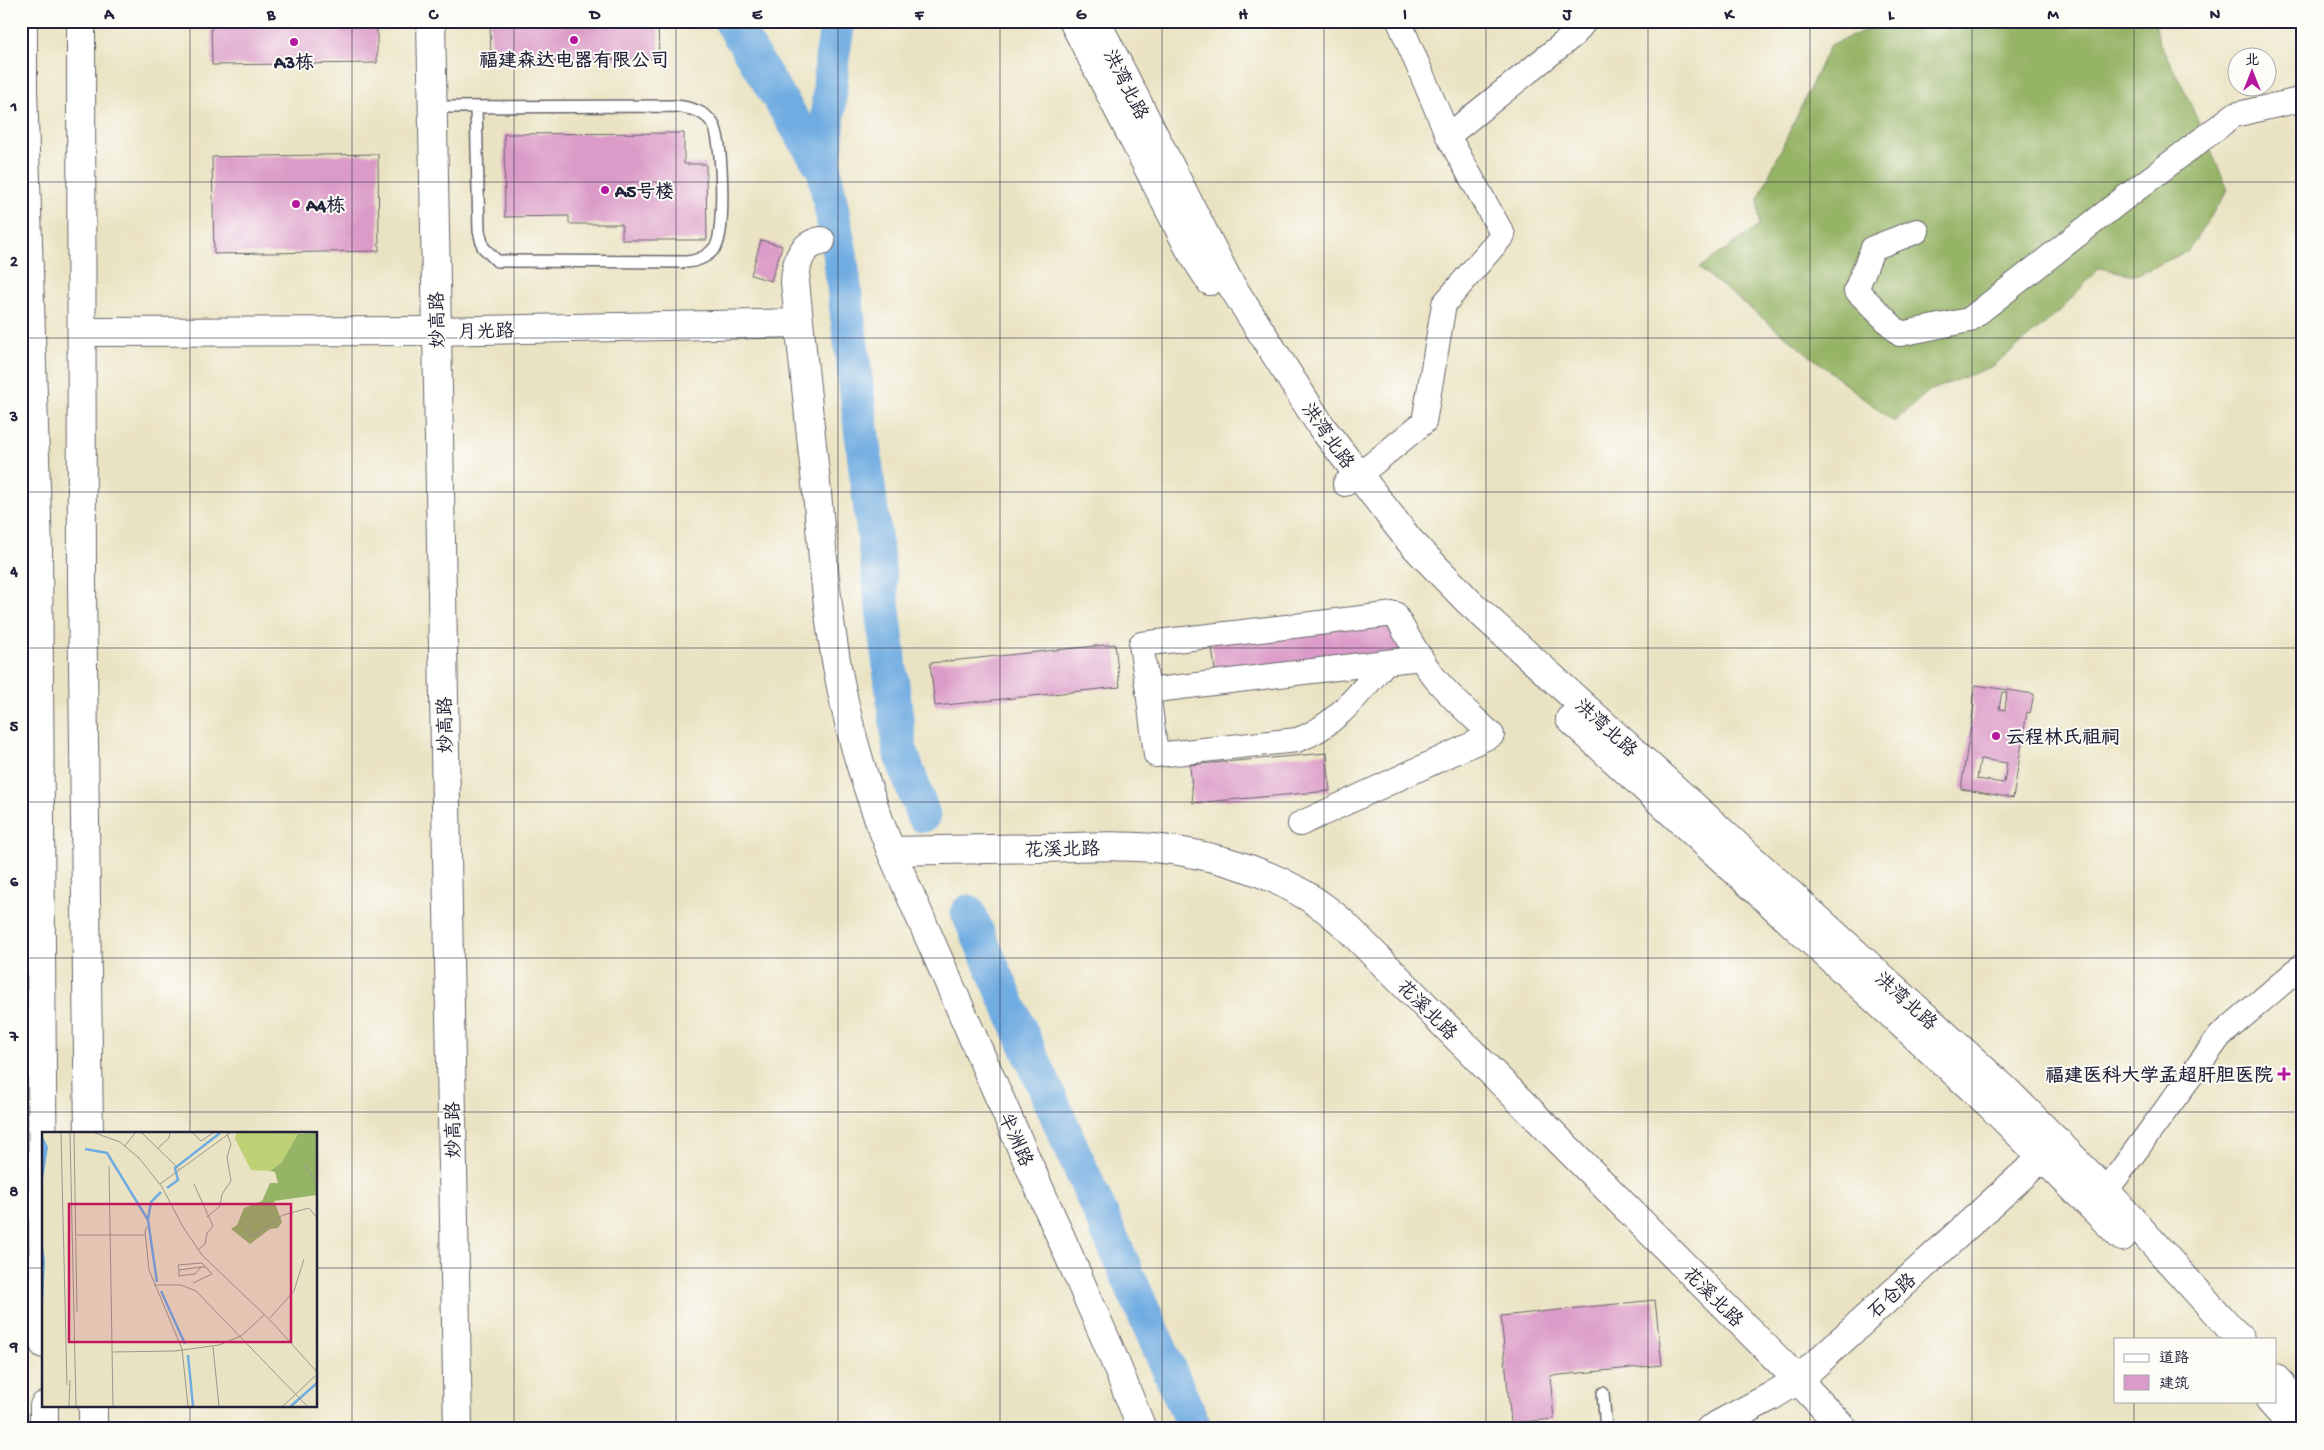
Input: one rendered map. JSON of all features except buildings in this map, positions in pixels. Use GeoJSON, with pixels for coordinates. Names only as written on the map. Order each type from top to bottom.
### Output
{"type":"FeatureCollection","features":[{"type":"Feature","properties":{"kind":"main road"},"geometry":{"type":"LineString","coordinates":[[22,21],[38,549],[42,1132]]}},
{"type":"Feature","properties":{"kind":"main road"},"geometry":{"type":"LineString","coordinates":[[81,21],[82,587],[89,1132]]}},
{"type":"Feature","properties":{"kind":"main road","name":"妙高路"},"geometry":{"type":"LineString","coordinates":[[431,21],[458,1429]]}},
{"type":"Feature","properties":{"kind":"main road","name":"洪湾北路"},"geometry":{"type":"LineString","coordinates":[[1073,21],[1189,248],[1281,396],[1351,480],[1416,572],[1471,628],[2052,1149],[2106,1191],[2239,1338]]}},
{"type":"Feature","properties":{"kind":"main road","name":"洪湾北路"},"geometry":{"type":"LineString","coordinates":[[1096,21],[1228,280],[1323,429],[1351,480]]}},
{"type":"Feature","properties":{"kind":"main road","name":"半洲路"},"geometry":{"type":"LineString","coordinates":[[821,242],[814,242],[803,250],[796,265],[795,282],[825,579],[842,692],[874,808],[891,851],[1109,1347],[1142,1429]]}},
{"type":"Feature","properties":{"kind":"main road","name":"月光路"},"geometry":{"type":"LineString","coordinates":[[83,332],[436,331],[799,323]]}},
{"type":"Feature","properties":{"kind":"main road","name":"花溪北路"},"geometry":{"type":"LineString","coordinates":[[891,851],[1111,847],[1170,850],[1221,860],[1304,892],[1343,923],[1798,1380],[1844,1429]]}},
{"type":"Feature","properties":{"kind":"main road","name":"洪湾北路"},"geometry":{"type":"LineString","coordinates":[[2052,1149],[2103,1215],[2213,1338]]}},
{"type":"Feature","properties":{"kind":"main road","name":"石仓路"},"geometry":{"type":"LineString","coordinates":[[1710,1429],[1798,1380],[2052,1149]]}},
{"type":"Feature","properties":{"kind":"main road"},"geometry":{"type":"LineString","coordinates":[[2276,1379],[2303,1408]]}},
{"type":"Feature","properties":{"kind":"main road"},"geometry":{"type":"LineString","coordinates":[[2271,1402],[2295,1429]]}},
{"type":"Feature","properties":{"kind":"main road"},"geometry":{"type":"LineString","coordinates":[[44,1408],[44,1429]]}},
{"type":"Feature","properties":{"kind":"main road"},"geometry":{"type":"LineString","coordinates":[[93,1408],[93,1429]]}},
{"type":"Feature","properties":{"kind":"street"},"geometry":{"type":"LineString","coordinates":[[1351,480],[1424,422],[1444,304],[1503,235],[1448,136],[1399,21]]}},
{"type":"Feature","properties":{"kind":"street"},"geometry":{"type":"LineString","coordinates":[[1448,136],[1575,34],[1585,21]]}},
{"type":"Feature","properties":{"kind":"street"},"geometry":{"type":"LineString","coordinates":[[1917,231],[1873,248],[1856,290],[1900,334],[1969,320],[2234,115],[2303,99]]}},
{"type":"Feature","properties":{"kind":"street"},"geometry":{"type":"LineString","coordinates":[[1300,824],[1492,735],[1450,696],[1421,658],[1395,614],[1141,644],[1156,754],[1297,740],[1314,734],[1353,700],[1386,662]]}},
{"type":"Feature","properties":{"kind":"street"},"geometry":{"type":"LineString","coordinates":[[1148,690],[1421,658]]}},
{"type":"Feature","properties":{"kind":"street"},"geometry":{"type":"LineString","coordinates":[[2106,1191],[2220,1036],[2303,965]]}},
{"type":"Feature","properties":{"kind":"lane"},"geometry":{"type":"LineString","coordinates":[[432,108],[476,107],[676,106],[702,112],[714,125],[720,144],[722,226],[716,245],[705,256],[686,262],[497,261],[483,247],[479,231],[476,107]]}},
{"type":"Feature","properties":{"kind":"lane"},"geometry":{"type":"LineString","coordinates":[[1604,1393],[1606,1429]]}},
{"type":"Feature","properties":{"kind":"green space"},"geometry":{"type":"Polygon","coordinates":[[[1888,21],[2155,21],[2159,42],[2184,89],[2228,190],[2188,251],[2136,275],[2099,268],[2058,313],[1993,366],[1929,391],[1894,422],[1699,268],[1759,226],[1758,199],[1830,45],[1888,21]]]}},
{"type":"Feature","properties":{"kind":"waterway"},"geometry":{"type":"LineString","coordinates":[[731,21],[824,170],[840,253],[900,751],[923,815]]}},
{"type":"Feature","properties":{"kind":"waterway"},"geometry":{"type":"LineString","coordinates":[[824,170],[832,59],[838,21]]}},
{"type":"Feature","properties":{"kind":"waterway"},"geometry":{"type":"LineString","coordinates":[[968,912],[1195,1429]]}},
{"type":"Feature","properties":{"kind":"place","name":"福建森达电器有限公司"},"geometry":{"type":"Point","coordinates":[574,40]}},
{"type":"Feature","properties":{"kind":"place","name":"A3栋"},"geometry":{"type":"Point","coordinates":[294,42]}},
{"type":"Feature","properties":{"kind":"place","name":"A5号楼"},"geometry":{"type":"Point","coordinates":[605,190]}},
{"type":"Feature","properties":{"kind":"place","name":"A4栋"},"geometry":{"type":"Point","coordinates":[296,204]}},
{"type":"Feature","properties":{"kind":"place","name":"云程林氏祖祠"},"geometry":{"type":"Point","coordinates":[1996,736]}},
{"type":"Feature","properties":{"kind":"place","name":"福建医科大学孟超肝胆医院"},"geometry":{"type":"Point","coordinates":[2284,1074]}}]}
